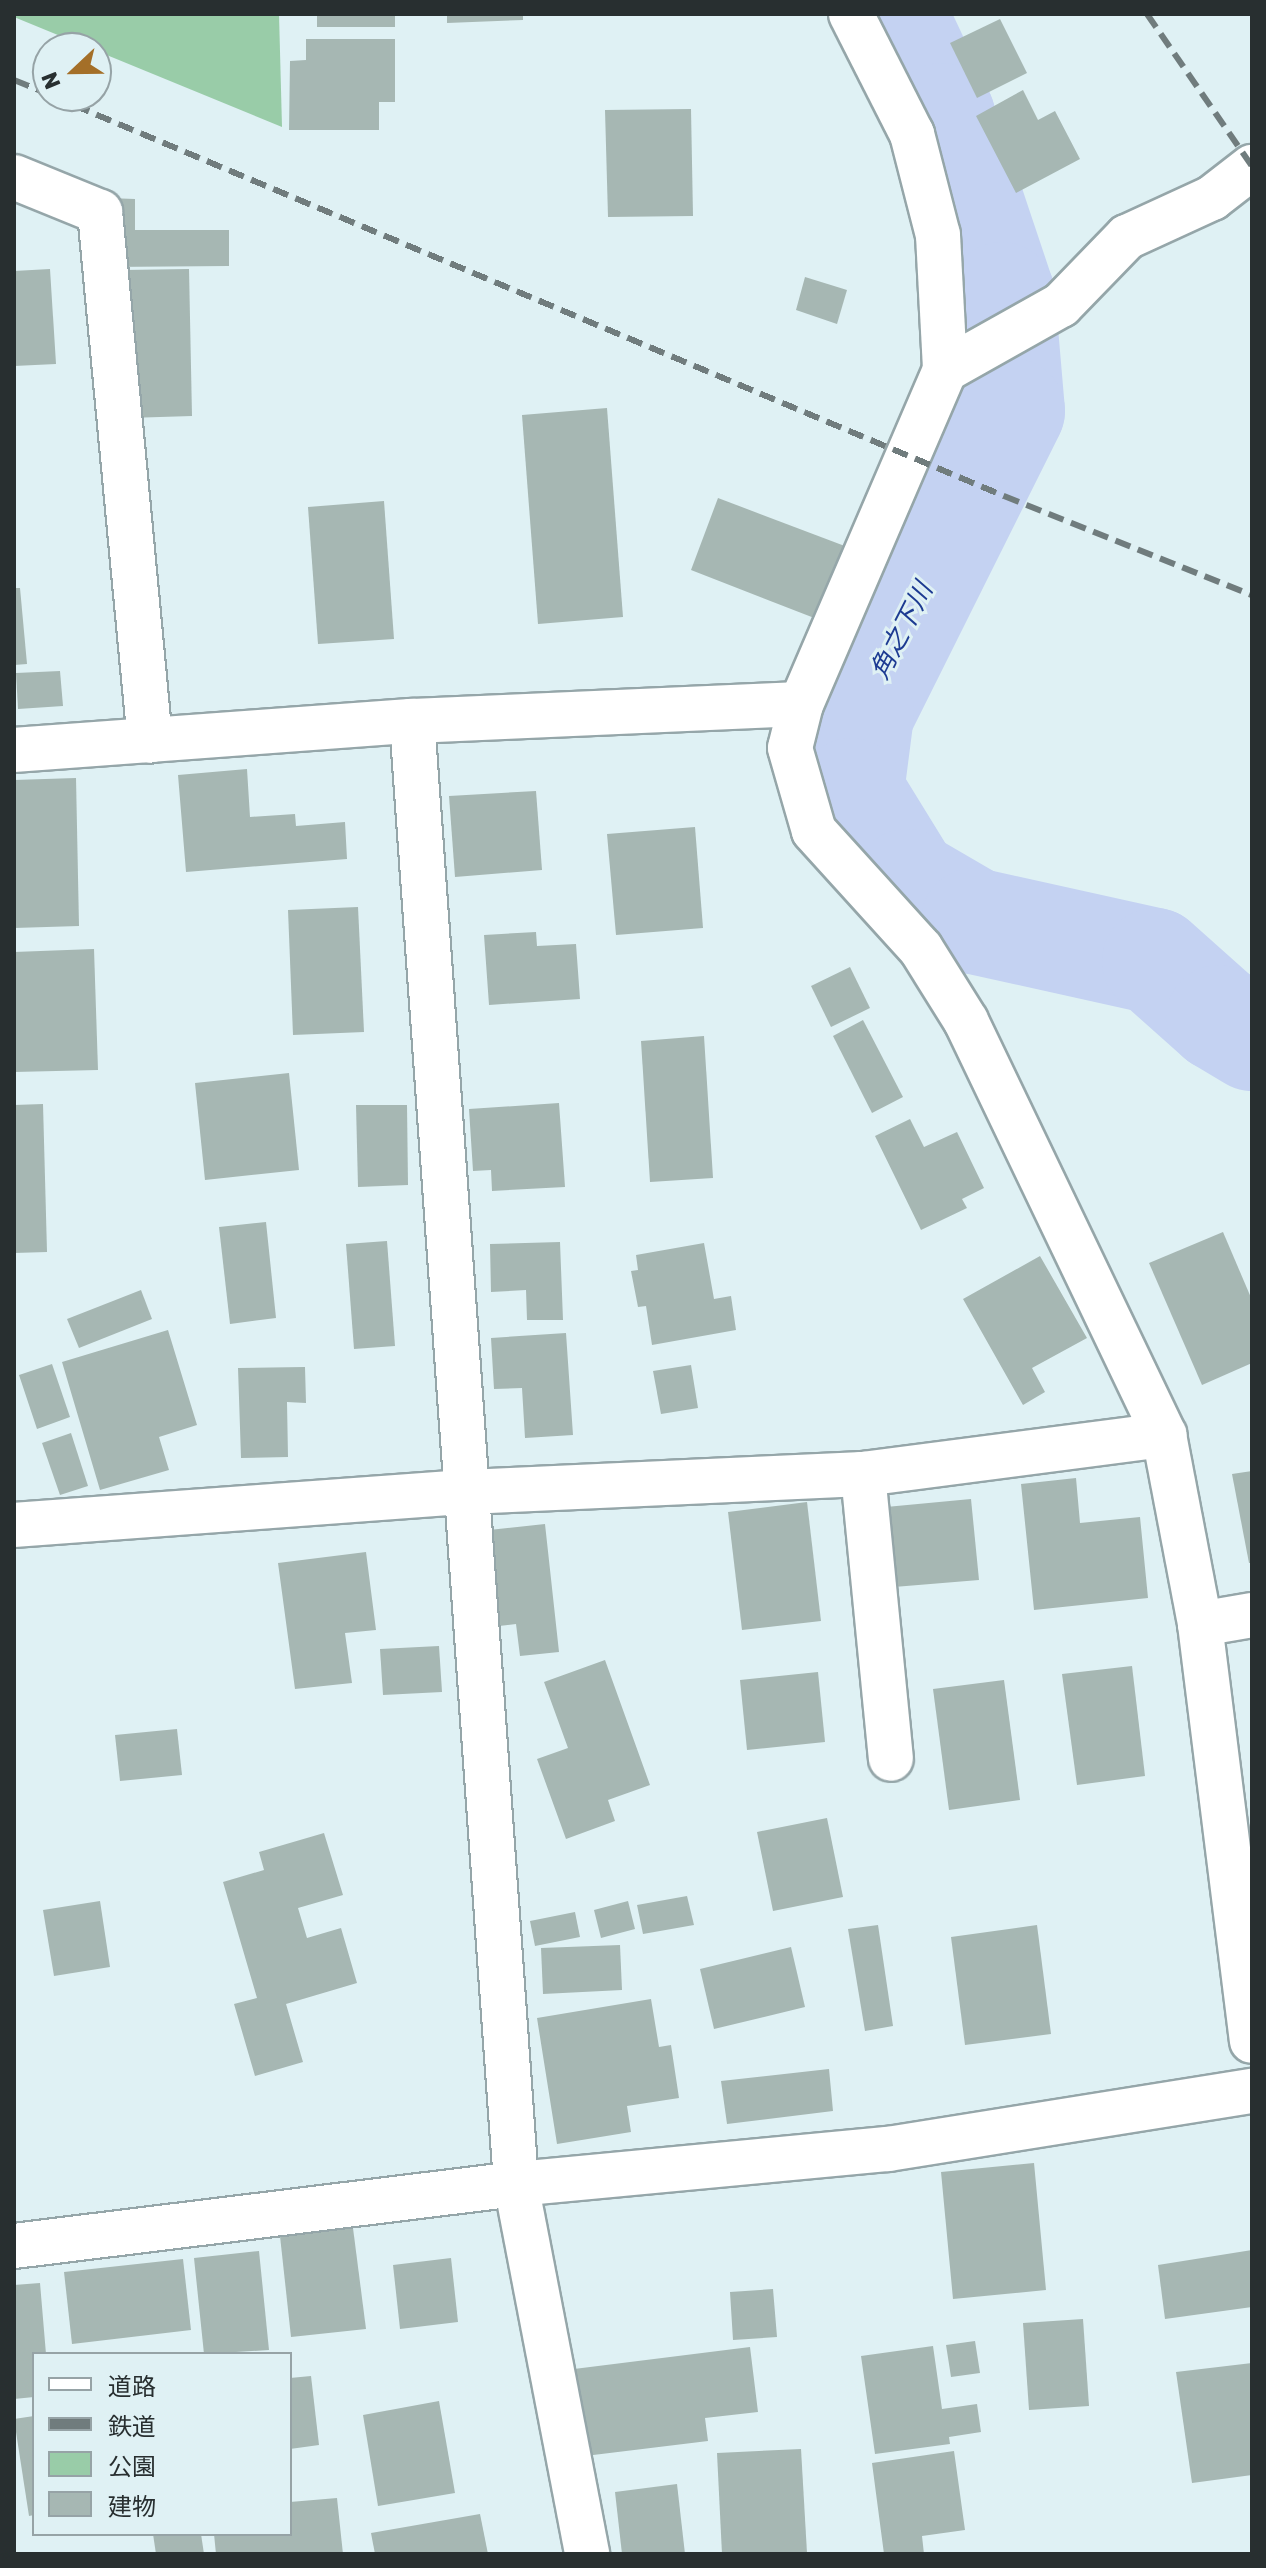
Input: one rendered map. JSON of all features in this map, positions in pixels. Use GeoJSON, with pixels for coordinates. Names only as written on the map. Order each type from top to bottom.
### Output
{"type":"FeatureCollection","features":[{"type":"Feature","properties":{"kind":"street"},"geometry":{"type":"LineString","coordinates":[[851,14],[912,134],[938,235],[955,363],[801,704],[790,748],[814,831],[921,949],[966,1021],[1164,1435],[1200,1624],[1252,2041]]}},
{"type":"Feature","properties":{"kind":"street"},"geometry":{"type":"LineString","coordinates":[[955,363],[1061,305],[1127,237],[1212,198],[1252,167]]}},
{"type":"Feature","properties":{"kind":"street"},"geometry":{"type":"LineString","coordinates":[[14,177],[100,212],[150,741]]}},
{"type":"Feature","properties":{"kind":"street"},"geometry":{"type":"LineString","coordinates":[[14,750],[412,721],[801,704]]}},
{"type":"Feature","properties":{"kind":"street"},"geometry":{"type":"LineString","coordinates":[[412,721],[516,2184],[587,2554]]}},
{"type":"Feature","properties":{"kind":"street"},"geometry":{"type":"LineString","coordinates":[[14,1525],[467,1492],[863,1474],[1164,1435]]}},
{"type":"Feature","properties":{"kind":"street"},"geometry":{"type":"LineString","coordinates":[[863,1474],[891,1759]]}},
{"type":"Feature","properties":{"kind":"street"},"geometry":{"type":"LineString","coordinates":[[1200,1624],[1252,1615]]}},
{"type":"Feature","properties":{"kind":"street"},"geometry":{"type":"LineString","coordinates":[[14,2246],[516,2184],[888,2149],[1252,2091]]}},
{"type":"Feature","properties":{"kind":"green space"},"geometry":{"type":"Polygon","coordinates":[[[14,14],[279,14],[282,127],[112,57],[112,32],[51,32],[14,17],[14,14]]]}},
{"type":"Feature","properties":{"kind":"building"},"geometry":{"type":"Polygon","coordinates":[[[317,14],[395,14],[395,27],[317,27],[317,14]]]}},
{"type":"Feature","properties":{"kind":"building"},"geometry":{"type":"Polygon","coordinates":[[[447,14],[523,14],[523,20],[447,23],[447,14]]]}},
{"type":"Feature","properties":{"kind":"building"},"geometry":{"type":"Polygon","coordinates":[[[1000,19],[1027,73],[977,98],[950,43],[1000,19]]]}},
{"type":"Feature","properties":{"kind":"building"},"geometry":{"type":"Polygon","coordinates":[[[306,39],[395,39],[395,102],[379,102],[379,130],[289,130],[290,61],[306,60],[306,39]]]}},
{"type":"Feature","properties":{"kind":"building"},"geometry":{"type":"Polygon","coordinates":[[[1023,90],[1038,120],[1055,111],[1080,159],[1016,193],[976,116],[1023,90]]]}},
{"type":"Feature","properties":{"kind":"building"},"geometry":{"type":"Polygon","coordinates":[[[691,109],[693,216],[608,217],[605,110],[691,109]]]}},
{"type":"Feature","properties":{"kind":"building"},"geometry":{"type":"Polygon","coordinates":[[[108,198],[135,199],[135,230],[229,230],[229,266],[108,267],[108,198]]]}},
{"type":"Feature","properties":{"kind":"building"},"geometry":{"type":"Polygon","coordinates":[[[50,269],[56,364],[14,366],[14,271],[50,269]]]}},
{"type":"Feature","properties":{"kind":"building"},"geometry":{"type":"Polygon","coordinates":[[[189,269],[192,416],[128,418],[124,270],[189,269]]]}},
{"type":"Feature","properties":{"kind":"building"},"geometry":{"type":"Polygon","coordinates":[[[805,277],[847,290],[837,324],[796,310],[805,277]]]}},
{"type":"Feature","properties":{"kind":"building"},"geometry":{"type":"Polygon","coordinates":[[[607,408],[623,617],[538,624],[522,415],[607,408]]]}},
{"type":"Feature","properties":{"kind":"building"},"geometry":{"type":"Polygon","coordinates":[[[718,498],[850,548],[822,621],[691,570],[718,498]]]}},
{"type":"Feature","properties":{"kind":"building"},"geometry":{"type":"Polygon","coordinates":[[[384,501],[394,639],[318,644],[308,507],[384,501]]]}},
{"type":"Feature","properties":{"kind":"building"},"geometry":{"type":"Polygon","coordinates":[[[14,588],[20,588],[27,664],[14,665],[14,588]]]}},
{"type":"Feature","properties":{"kind":"building"},"geometry":{"type":"Polygon","coordinates":[[[60,671],[63,706],[18,709],[16,673],[60,671]]]}},
{"type":"Feature","properties":{"kind":"building"},"geometry":{"type":"Polygon","coordinates":[[[247,769],[250,817],[295,814],[296,826],[345,822],[347,859],[186,872],[178,775],[247,769]]]}},
{"type":"Feature","properties":{"kind":"building"},"geometry":{"type":"Polygon","coordinates":[[[76,778],[79,926],[14,928],[14,780],[76,778]]]}},
{"type":"Feature","properties":{"kind":"building"},"geometry":{"type":"Polygon","coordinates":[[[536,791],[542,870],[455,877],[449,796],[536,791]]]}},
{"type":"Feature","properties":{"kind":"building"},"geometry":{"type":"Polygon","coordinates":[[[695,827],[703,928],[616,935],[607,834],[695,827]]]}},
{"type":"Feature","properties":{"kind":"building"},"geometry":{"type":"Polygon","coordinates":[[[358,907],[364,1032],[293,1035],[288,910],[358,907]]]}},
{"type":"Feature","properties":{"kind":"building"},"geometry":{"type":"Polygon","coordinates":[[[536,932],[537,946],[576,944],[580,999],[489,1005],[484,935],[536,932]]]}},
{"type":"Feature","properties":{"kind":"building"},"geometry":{"type":"Polygon","coordinates":[[[94,949],[98,1070],[14,1072],[14,952],[94,949]]]}},
{"type":"Feature","properties":{"kind":"building"},"geometry":{"type":"Polygon","coordinates":[[[850,967],[870,1008],[831,1027],[811,986],[850,967]]]}},
{"type":"Feature","properties":{"kind":"building"},"geometry":{"type":"Polygon","coordinates":[[[863,1020],[903,1097],[872,1113],[833,1036],[863,1020]]]}},
{"type":"Feature","properties":{"kind":"building"},"geometry":{"type":"Polygon","coordinates":[[[704,1036],[713,1178],[650,1182],[641,1041],[704,1036]]]}},
{"type":"Feature","properties":{"kind":"building"},"geometry":{"type":"Polygon","coordinates":[[[289,1073],[299,1170],[205,1180],[195,1083],[289,1073]]]}},
{"type":"Feature","properties":{"kind":"building"},"geometry":{"type":"Polygon","coordinates":[[[559,1103],[565,1187],[492,1191],[491,1170],[473,1171],[469,1109],[559,1103]]]}},
{"type":"Feature","properties":{"kind":"building"},"geometry":{"type":"Polygon","coordinates":[[[43,1104],[47,1252],[14,1253],[14,1105],[43,1104]]]}},
{"type":"Feature","properties":{"kind":"building"},"geometry":{"type":"Polygon","coordinates":[[[356,1105],[407,1105],[408,1185],[358,1187],[356,1105]]]}},
{"type":"Feature","properties":{"kind":"building"},"geometry":{"type":"Polygon","coordinates":[[[910,1119],[924,1147],[957,1132],[984,1188],[962,1199],[967,1208],[921,1230],[875,1136],[910,1119]]]}},
{"type":"Feature","properties":{"kind":"building"},"geometry":{"type":"Polygon","coordinates":[[[266,1222],[276,1318],[230,1324],[219,1227],[266,1222]]]}},
{"type":"Feature","properties":{"kind":"building"},"geometry":{"type":"Polygon","coordinates":[[[1223,1232],[1252,1300],[1252,1363],[1202,1385],[1149,1263],[1223,1232]]]}},
{"type":"Feature","properties":{"kind":"building"},"geometry":{"type":"Polygon","coordinates":[[[387,1241],[395,1346],[354,1349],[346,1244],[387,1241]]]}},
{"type":"Feature","properties":{"kind":"building"},"geometry":{"type":"Polygon","coordinates":[[[560,1242],[563,1320],[527,1320],[526,1290],[491,1292],[490,1244],[560,1242]]]}},
{"type":"Feature","properties":{"kind":"building"},"geometry":{"type":"Polygon","coordinates":[[[704,1243],[714,1299],[731,1296],[736,1330],[652,1345],[646,1306],[638,1307],[631,1271],[638,1270],[636,1255],[704,1243]]]}},
{"type":"Feature","properties":{"kind":"building"},"geometry":{"type":"Polygon","coordinates":[[[1040,1256],[1087,1338],[1032,1368],[1045,1392],[1023,1405],[963,1299],[1040,1256]]]}},
{"type":"Feature","properties":{"kind":"building"},"geometry":{"type":"Polygon","coordinates":[[[141,1290],[152,1319],[79,1348],[67,1319],[141,1290]]]}},
{"type":"Feature","properties":{"kind":"building"},"geometry":{"type":"Polygon","coordinates":[[[168,1330],[197,1425],[159,1437],[169,1470],[100,1490],[62,1362],[168,1330]]]}},
{"type":"Feature","properties":{"kind":"building"},"geometry":{"type":"Polygon","coordinates":[[[566,1333],[573,1435],[525,1438],[522,1388],[494,1389],[491,1338],[566,1333]]]}},
{"type":"Feature","properties":{"kind":"building"},"geometry":{"type":"Polygon","coordinates":[[[52,1364],[70,1417],[37,1429],[19,1375],[52,1364]]]}},
{"type":"Feature","properties":{"kind":"building"},"geometry":{"type":"Polygon","coordinates":[[[691,1365],[698,1408],[661,1414],[653,1371],[691,1365]]]}},
{"type":"Feature","properties":{"kind":"building"},"geometry":{"type":"Polygon","coordinates":[[[305,1367],[306,1403],[287,1402],[288,1457],[241,1458],[238,1368],[305,1367]]]}},
{"type":"Feature","properties":{"kind":"building"},"geometry":{"type":"Polygon","coordinates":[[[71,1433],[88,1486],[60,1495],[42,1443],[71,1433]]]}},
{"type":"Feature","properties":{"kind":"building"},"geometry":{"type":"Polygon","coordinates":[[[1252,1471],[1252,1563],[1249,1563],[1232,1474],[1252,1471]]]}},
{"type":"Feature","properties":{"kind":"building"},"geometry":{"type":"Polygon","coordinates":[[[1076,1478],[1080,1523],[1140,1517],[1148,1598],[1034,1610],[1021,1484],[1076,1478]]]}},
{"type":"Feature","properties":{"kind":"building"},"geometry":{"type":"Polygon","coordinates":[[[971,1499],[979,1580],[894,1587],[886,1507],[971,1499]]]}},
{"type":"Feature","properties":{"kind":"building"},"geometry":{"type":"Polygon","coordinates":[[[807,1502],[821,1621],[742,1630],[728,1512],[807,1502]]]}},
{"type":"Feature","properties":{"kind":"building"},"geometry":{"type":"Polygon","coordinates":[[[545,1524],[559,1652],[520,1656],[516,1624],[499,1626],[489,1530],[545,1524]]]}},
{"type":"Feature","properties":{"kind":"building"},"geometry":{"type":"Polygon","coordinates":[[[366,1552],[376,1630],[345,1633],[352,1683],[295,1689],[278,1563],[366,1552]]]}},
{"type":"Feature","properties":{"kind":"building"},"geometry":{"type":"Polygon","coordinates":[[[439,1646],[442,1692],[383,1695],[380,1649],[439,1646]]]}},
{"type":"Feature","properties":{"kind":"building"},"geometry":{"type":"Polygon","coordinates":[[[605,1660],[650,1785],[608,1800],[615,1821],[566,1839],[537,1759],[568,1748],[544,1682],[605,1660]]]}},
{"type":"Feature","properties":{"kind":"building"},"geometry":{"type":"Polygon","coordinates":[[[1132,1666],[1145,1776],[1077,1785],[1062,1674],[1132,1666]]]}},
{"type":"Feature","properties":{"kind":"building"},"geometry":{"type":"Polygon","coordinates":[[[818,1672],[825,1742],[747,1750],[740,1680],[818,1672]]]}},
{"type":"Feature","properties":{"kind":"building"},"geometry":{"type":"Polygon","coordinates":[[[1004,1680],[1020,1800],[949,1810],[933,1689],[1004,1680]]]}},
{"type":"Feature","properties":{"kind":"building"},"geometry":{"type":"Polygon","coordinates":[[[177,1729],[182,1775],[120,1781],[115,1735],[177,1729]]]}},
{"type":"Feature","properties":{"kind":"building"},"geometry":{"type":"Polygon","coordinates":[[[827,1818],[843,1897],[773,1911],[757,1832],[827,1818]]]}},
{"type":"Feature","properties":{"kind":"building"},"geometry":{"type":"Polygon","coordinates":[[[324,1833],[343,1895],[298,1908],[307,1938],[341,1928],[357,1983],[286,2004],[303,2062],[255,2076],[234,2004],[257,1998],[223,1882],[264,1870],[259,1852],[324,1833]]]}},
{"type":"Feature","properties":{"kind":"building"},"geometry":{"type":"Polygon","coordinates":[[[687,1896],[694,1925],[643,1934],[637,1905],[687,1896]]]}},
{"type":"Feature","properties":{"kind":"building"},"geometry":{"type":"Polygon","coordinates":[[[100,1901],[110,1967],[54,1976],[43,1910],[100,1901]]]}},
{"type":"Feature","properties":{"kind":"building"},"geometry":{"type":"Polygon","coordinates":[[[628,1901],[635,1929],[601,1938],[594,1910],[628,1901]]]}},
{"type":"Feature","properties":{"kind":"building"},"geometry":{"type":"Polygon","coordinates":[[[575,1912],[580,1937],[535,1946],[530,1921],[575,1912]]]}},
{"type":"Feature","properties":{"kind":"building"},"geometry":{"type":"Polygon","coordinates":[[[878,1925],[893,2026],[865,2031],[848,1929],[878,1925]]]}},
{"type":"Feature","properties":{"kind":"building"},"geometry":{"type":"Polygon","coordinates":[[[1037,1925],[1051,2034],[965,2045],[951,1937],[1037,1925]]]}},
{"type":"Feature","properties":{"kind":"building"},"geometry":{"type":"Polygon","coordinates":[[[620,1945],[622,1990],[543,1994],[541,1948],[620,1945]]]}},
{"type":"Feature","properties":{"kind":"building"},"geometry":{"type":"Polygon","coordinates":[[[791,1947],[805,2007],[714,2029],[700,1969],[791,1947]]]}},
{"type":"Feature","properties":{"kind":"building"},"geometry":{"type":"Polygon","coordinates":[[[651,1999],[659,2047],[671,2045],[679,2098],[627,2106],[631,2132],[557,2144],[537,2018],[651,1999]]]}},
{"type":"Feature","properties":{"kind":"building"},"geometry":{"type":"Polygon","coordinates":[[[829,2069],[833,2111],[727,2124],[721,2081],[829,2069]]]}},
{"type":"Feature","properties":{"kind":"building"},"geometry":{"type":"Polygon","coordinates":[[[1034,2163],[1046,2290],[953,2299],[941,2172],[1034,2163]]]}},
{"type":"Feature","properties":{"kind":"building"},"geometry":{"type":"Polygon","coordinates":[[[353,2228],[366,2329],[291,2337],[280,2236],[353,2228]]]}},
{"type":"Feature","properties":{"kind":"building"},"geometry":{"type":"Polygon","coordinates":[[[1252,2250],[1252,2307],[1165,2319],[1158,2265],[1252,2250]]]}},
{"type":"Feature","properties":{"kind":"building"},"geometry":{"type":"Polygon","coordinates":[[[259,2251],[269,2350],[204,2352],[194,2258],[259,2251]]]}},
{"type":"Feature","properties":{"kind":"building"},"geometry":{"type":"Polygon","coordinates":[[[451,2258],[458,2322],[400,2329],[393,2265],[451,2258]]]}},
{"type":"Feature","properties":{"kind":"building"},"geometry":{"type":"Polygon","coordinates":[[[183,2259],[191,2330],[72,2344],[64,2272],[183,2259]]]}},
{"type":"Feature","properties":{"kind":"building"},"geometry":{"type":"Polygon","coordinates":[[[40,2283],[46,2352],[32,2352],[32,2397],[14,2399],[14,2285],[40,2283]]]}},
{"type":"Feature","properties":{"kind":"building"},"geometry":{"type":"Polygon","coordinates":[[[773,2289],[777,2337],[733,2340],[730,2292],[773,2289]]]}},
{"type":"Feature","properties":{"kind":"building"},"geometry":{"type":"Polygon","coordinates":[[[1083,2319],[1089,2406],[1029,2410],[1023,2323],[1083,2319]]]}},
{"type":"Feature","properties":{"kind":"building"},"geometry":{"type":"Polygon","coordinates":[[[975,2341],[980,2373],[951,2377],[946,2345],[975,2341]]]}},
{"type":"Feature","properties":{"kind":"building"},"geometry":{"type":"Polygon","coordinates":[[[933,2346],[942,2409],[977,2404],[981,2432],[949,2437],[950,2444],[875,2454],[861,2356],[933,2346]]]}},
{"type":"Feature","properties":{"kind":"building"},"geometry":{"type":"Polygon","coordinates":[[[750,2347],[758,2412],[705,2418],[708,2441],[585,2456],[574,2369],[750,2347]]]}},
{"type":"Feature","properties":{"kind":"building"},"geometry":{"type":"Polygon","coordinates":[[[1252,2363],[1252,2475],[1192,2483],[1176,2372],[1252,2363]]]}},
{"type":"Feature","properties":{"kind":"building"},"geometry":{"type":"Polygon","coordinates":[[[311,2376],[319,2445],[292,2449],[292,2378],[311,2376]]]}},
{"type":"Feature","properties":{"kind":"building"},"geometry":{"type":"Polygon","coordinates":[[[439,2401],[455,2493],[378,2506],[363,2415],[439,2401]]]}},
{"type":"Feature","properties":{"kind":"building"},"geometry":{"type":"Polygon","coordinates":[[[32,2416],[32,2515],[29,2516],[14,2419],[32,2416]]]}},
{"type":"Feature","properties":{"kind":"building"},"geometry":{"type":"Polygon","coordinates":[[[801,2449],[807,2553],[722,2554],[717,2453],[801,2449]]]}},
{"type":"Feature","properties":{"kind":"building"},"geometry":{"type":"Polygon","coordinates":[[[954,2451],[965,2530],[922,2536],[924,2554],[884,2554],[872,2463],[954,2451]]]}},
{"type":"Feature","properties":{"kind":"building"},"geometry":{"type":"Polygon","coordinates":[[[677,2484],[685,2554],[622,2554],[615,2492],[677,2484]]]}},
{"type":"Feature","properties":{"kind":"building"},"geometry":{"type":"Polygon","coordinates":[[[337,2498],[343,2554],[216,2554],[214,2536],[292,2536],[292,2502],[337,2498]]]}},
{"type":"Feature","properties":{"kind":"building"},"geometry":{"type":"Polygon","coordinates":[[[480,2514],[488,2554],[375,2554],[371,2533],[480,2514]]]}},
{"type":"Feature","properties":{"kind":"building"},"geometry":{"type":"Polygon","coordinates":[[[153,2536],[201,2536],[204,2554],[156,2554],[153,2536]]]}},
{"type":"Feature","properties":{"kind":"waterway","name":"角之下川"},"geometry":{"type":"LineString","coordinates":[[894,14],[942,116],[1002,295],[1012,411],[861,714],[851,791],[907,882],[974,921],[1155,961],[1219,1018],[1252,1038]]}},
{"type":"Feature","properties":{"kind":"railway"},"geometry":{"type":"LineString","coordinates":[[1147,14],[1252,166]]}},
{"type":"Feature","properties":{"kind":"railway"},"geometry":{"type":"LineString","coordinates":[[14,80],[32,87]]}},
{"type":"Feature","properties":{"kind":"railway"},"geometry":{"type":"LineString","coordinates":[[90,112],[1004,496],[1252,595]]}}]}
